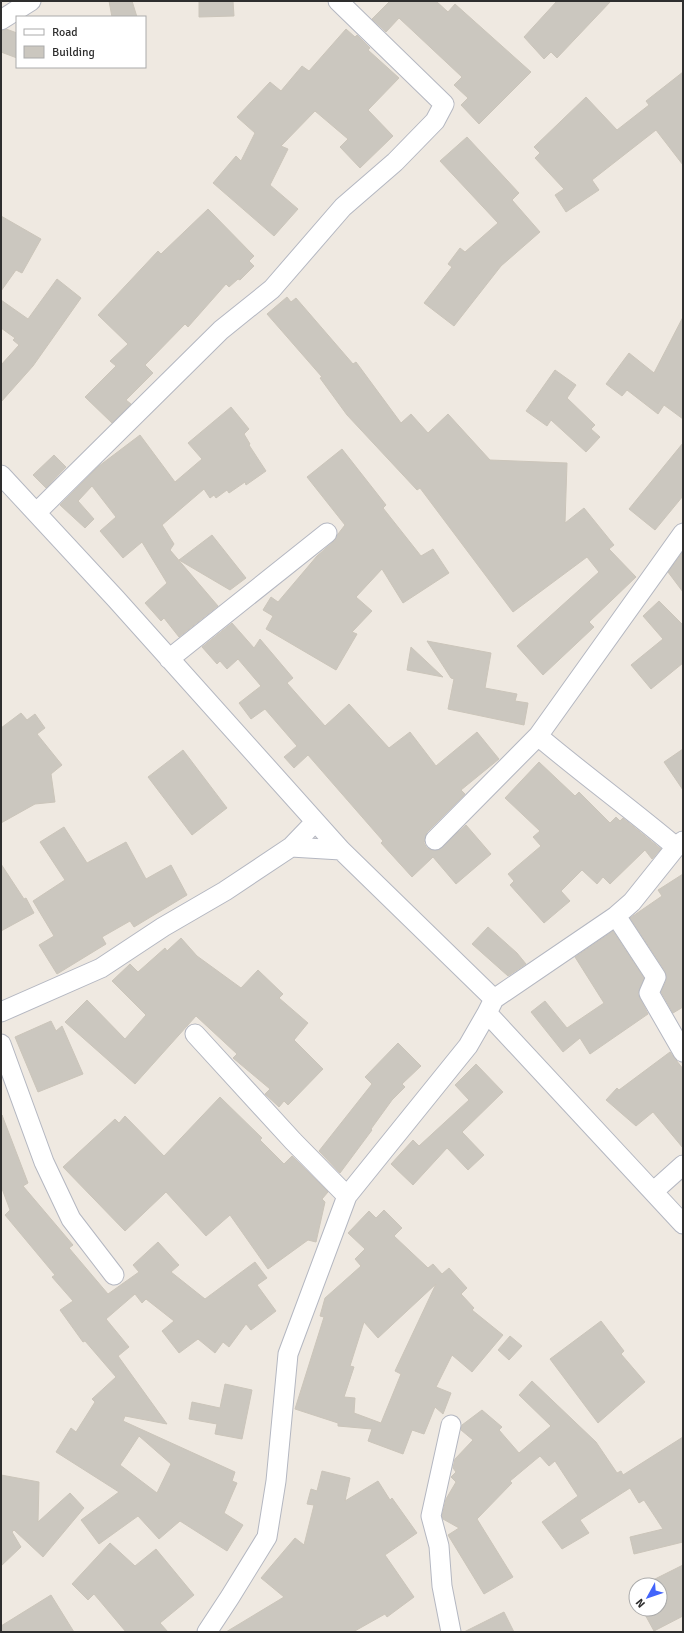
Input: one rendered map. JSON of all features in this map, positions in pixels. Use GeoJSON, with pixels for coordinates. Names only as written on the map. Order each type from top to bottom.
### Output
{"type":"FeatureCollection","features":[{"type":"Feature","properties":{"kind":"street"},"geometry":{"type":"LineString","coordinates":[[1,20],[31,1]]}},
{"type":"Feature","properties":{"kind":"street"},"geometry":{"type":"LineString","coordinates":[[37,512],[221,330],[272,288],[344,207],[395,162],[435,121],[444,104],[338,1]]}},
{"type":"Feature","properties":{"kind":"street"},"geometry":{"type":"LineString","coordinates":[[1,475],[37,512],[315,822],[491,1006],[683,1224]]}},
{"type":"Feature","properties":{"kind":"street"},"geometry":{"type":"LineString","coordinates":[[435,840],[538,736],[683,533]]}},
{"type":"Feature","properties":{"kind":"street"},"geometry":{"type":"LineString","coordinates":[[169,659],[327,534]]}},
{"type":"Feature","properties":{"kind":"street"},"geometry":{"type":"LineString","coordinates":[[207,1632],[230,1598],[267,1537],[276,1481],[288,1354],[348,1196],[468,1046],[491,1006],[616,916],[632,902],[679,844],[579,771],[538,736]]}},
{"type":"Feature","properties":{"kind":"street"},"geometry":{"type":"LineString","coordinates":[[1,1012],[101,968],[163,927],[225,891],[291,847],[315,822]]}},
{"type":"Feature","properties":{"kind":"street"},"geometry":{"type":"LineString","coordinates":[[291,847],[341,850]]}},
{"type":"Feature","properties":{"kind":"street"},"geometry":{"type":"LineString","coordinates":[[616,916],[656,977],[649,993],[683,1052]]}},
{"type":"Feature","properties":{"kind":"street"},"geometry":{"type":"LineString","coordinates":[[195,1034],[293,1141],[348,1196]]}},
{"type":"Feature","properties":{"kind":"street"},"geometry":{"type":"LineString","coordinates":[[1,1044],[44,1162],[71,1219],[114,1275]]}},
{"type":"Feature","properties":{"kind":"street"},"geometry":{"type":"LineString","coordinates":[[654,1191],[683,1165]]}},
{"type":"Feature","properties":{"kind":"street"},"geometry":{"type":"LineString","coordinates":[[451,1425],[432,1516],[439,1546],[442,1586],[451,1632]]}},
{"type":"Feature","properties":{"kind":"building"},"geometry":{"type":"Polygon","coordinates":[[[109,1],[132,1],[137,16],[112,16],[109,1]]]}},
{"type":"Feature","properties":{"kind":"building"},"geometry":{"type":"Polygon","coordinates":[[[199,1],[233,1],[234,16],[199,17],[199,1]]]}},
{"type":"Feature","properties":{"kind":"building"},"geometry":{"type":"Polygon","coordinates":[[[390,1],[436,1],[448,12],[455,4],[531,72],[479,124],[461,105],[468,98],[454,85],[462,77],[399,18],[386,32],[372,19],[390,1]]]}},
{"type":"Feature","properties":{"kind":"building"},"geometry":{"type":"Polygon","coordinates":[[[557,1],[611,1],[557,58],[551,52],[544,59],[524,37],[557,1]]]}},
{"type":"Feature","properties":{"kind":"building"},"geometry":{"type":"Polygon","coordinates":[[[6,29],[16,33],[16,58],[1,52],[1,31],[6,29]]]}},
{"type":"Feature","properties":{"kind":"building"},"geometry":{"type":"Polygon","coordinates":[[[346,29],[355,37],[357,35],[370,48],[368,50],[399,78],[368,110],[393,136],[360,168],[340,147],[348,139],[315,111],[281,146],[288,149],[270,185],[298,209],[274,236],[213,183],[236,156],[241,161],[255,133],[237,117],[270,82],[281,91],[302,66],[309,71],[346,29]]]}},
{"type":"Feature","properties":{"kind":"building"},"geometry":{"type":"Polygon","coordinates":[[[683,72],[683,165],[656,130],[592,180],[599,190],[566,212],[555,195],[564,189],[535,158],[540,153],[534,147],[586,97],[617,130],[649,105],[646,101],[683,72]]]}},
{"type":"Feature","properties":{"kind":"building"},"geometry":{"type":"Polygon","coordinates":[[[467,137],[519,193],[512,200],[540,232],[501,266],[454,326],[424,303],[452,267],[448,264],[460,248],[465,252],[498,223],[440,161],[467,137]]]}},
{"type":"Feature","properties":{"kind":"building"},"geometry":{"type":"Polygon","coordinates":[[[208,209],[254,256],[249,261],[254,266],[240,280],[238,279],[229,287],[226,284],[188,327],[185,324],[145,365],[153,373],[126,400],[131,404],[112,423],[85,397],[116,366],[110,361],[128,344],[98,315],[158,251],[161,254],[208,209]]]}},
{"type":"Feature","properties":{"kind":"building"},"geometry":{"type":"Polygon","coordinates":[[[1,216],[41,239],[22,273],[16,270],[1,291],[1,216]]]}},
{"type":"Feature","properties":{"kind":"building"},"geometry":{"type":"Polygon","coordinates":[[[57,279],[81,298],[33,366],[1,402],[1,365],[19,345],[13,340],[15,338],[1,328],[1,300],[28,319],[57,279]]]}},
{"type":"Feature","properties":{"kind":"building"},"geometry":{"type":"Polygon","coordinates":[[[287,297],[291,302],[296,298],[353,364],[356,362],[401,423],[411,414],[428,433],[448,414],[490,460],[567,463],[565,523],[584,508],[614,545],[609,549],[636,577],[589,622],[594,627],[543,675],[517,646],[599,572],[587,557],[513,612],[420,488],[417,490],[347,415],[320,378],[322,377],[267,314],[287,297]]]}},
{"type":"Feature","properties":{"kind":"building"},"geometry":{"type":"Polygon","coordinates":[[[683,317],[683,419],[664,405],[658,414],[627,390],[622,396],[606,384],[629,353],[654,373],[683,317]]]}},
{"type":"Feature","properties":{"kind":"building"},"geometry":{"type":"Polygon","coordinates":[[[555,370],[576,385],[567,398],[595,425],[591,429],[600,437],[586,452],[551,420],[547,426],[526,411],[555,370]]]}},
{"type":"Feature","properties":{"kind":"building"},"geometry":{"type":"Polygon","coordinates":[[[231,407],[249,429],[244,434],[250,444],[249,445],[266,471],[246,485],[245,482],[229,493],[227,490],[216,498],[214,495],[210,498],[204,489],[162,525],[174,544],[170,550],[218,606],[179,637],[164,618],[161,621],[145,603],[167,583],[142,542],[123,558],[100,531],[116,517],[92,486],[78,501],[94,519],[85,528],[60,505],[99,466],[140,435],[175,482],[202,459],[188,443],[231,407]]]}},
{"type":"Feature","properties":{"kind":"building"},"geometry":{"type":"Polygon","coordinates":[[[683,443],[683,496],[655,530],[629,509],[683,443]]]}},
{"type":"Feature","properties":{"kind":"building"},"geometry":{"type":"Polygon","coordinates":[[[342,449],[386,505],[383,508],[421,556],[433,549],[449,573],[403,603],[382,569],[356,597],[372,611],[352,632],[357,634],[336,670],[266,629],[273,616],[263,610],[271,597],[278,602],[317,556],[334,541],[345,525],[307,477],[342,449]]]}},
{"type":"Feature","properties":{"kind":"building"},"geometry":{"type":"Polygon","coordinates":[[[54,455],[66,467],[46,488],[33,475],[54,455]]]}},
{"type":"Feature","properties":{"kind":"building"},"geometry":{"type":"Polygon","coordinates":[[[212,535],[246,578],[230,590],[179,560],[212,535]]]}},
{"type":"Feature","properties":{"kind":"building"},"geometry":{"type":"Polygon","coordinates":[[[683,553],[683,592],[668,572],[683,553]]]}},
{"type":"Feature","properties":{"kind":"building"},"geometry":{"type":"Polygon","coordinates":[[[659,601],[683,625],[683,663],[651,689],[631,665],[663,639],[643,616],[659,601]]]}},
{"type":"Feature","properties":{"kind":"building"},"geometry":{"type":"Polygon","coordinates":[[[232,623],[254,648],[260,639],[293,678],[287,683],[325,726],[349,704],[389,748],[410,732],[436,766],[477,732],[499,759],[461,790],[465,794],[427,832],[424,843],[427,848],[438,850],[466,825],[491,854],[456,884],[433,857],[412,877],[381,843],[383,841],[308,755],[294,768],[284,757],[297,746],[265,709],[251,719],[239,703],[261,686],[238,659],[227,669],[220,661],[217,664],[202,647],[232,623]]]}},
{"type":"Feature","properties":{"kind":"building"},"geometry":{"type":"Polygon","coordinates":[[[427,641],[491,653],[485,688],[517,694],[515,701],[528,703],[524,725],[448,709],[454,679],[451,678],[427,641]]]}},
{"type":"Feature","properties":{"kind":"building"},"geometry":{"type":"Polygon","coordinates":[[[411,647],[443,677],[407,670],[411,647]]]}},
{"type":"Feature","properties":{"kind":"building"},"geometry":{"type":"Polygon","coordinates":[[[21,713],[27,720],[35,714],[45,728],[37,734],[62,765],[51,774],[55,802],[35,804],[1,823],[1,728],[21,713]]]}},
{"type":"Feature","properties":{"kind":"building"},"geometry":{"type":"Polygon","coordinates":[[[683,749],[683,790],[664,762],[683,749]]]}},
{"type":"Feature","properties":{"kind":"building"},"geometry":{"type":"Polygon","coordinates":[[[183,750],[227,808],[192,835],[148,777],[183,750]]]}},
{"type":"Feature","properties":{"kind":"building"},"geometry":{"type":"Polygon","coordinates":[[[539,762],[575,796],[579,792],[610,823],[616,817],[620,821],[623,818],[661,849],[652,859],[645,850],[610,884],[603,877],[597,884],[582,870],[561,891],[570,901],[544,923],[510,885],[514,881],[508,874],[541,846],[533,837],[540,831],[505,798],[539,762]]]}},
{"type":"Feature","properties":{"kind":"building"},"geometry":{"type":"Polygon","coordinates":[[[64,827],[87,863],[126,842],[146,879],[171,865],[187,895],[134,927],[130,921],[102,937],[106,944],[57,974],[39,945],[54,936],[33,901],[65,880],[40,842],[64,827]]]}},
{"type":"Feature","properties":{"kind":"building"},"geometry":{"type":"Polygon","coordinates":[[[1,864],[24,899],[26,898],[34,913],[1,931],[1,864]]]}},
{"type":"Feature","properties":{"kind":"building"},"geometry":{"type":"Polygon","coordinates":[[[683,874],[683,1007],[673,1013],[661,992],[666,981],[665,971],[630,918],[662,896],[658,890],[683,874]]]}},
{"type":"Feature","properties":{"kind":"building"},"geometry":{"type":"Polygon","coordinates":[[[488,927],[517,953],[526,964],[508,976],[472,944],[488,927]]]}},
{"type":"Feature","properties":{"kind":"building"},"geometry":{"type":"Polygon","coordinates":[[[613,931],[644,978],[638,994],[648,1014],[590,1054],[580,1038],[563,1052],[531,1012],[545,1001],[567,1028],[604,1003],[575,957],[613,931]]]}},
{"type":"Feature","properties":{"kind":"building"},"geometry":{"type":"Polygon","coordinates":[[[181,938],[197,956],[241,988],[258,970],[283,994],[279,998],[308,1023],[294,1040],[323,1069],[288,1105],[284,1101],[279,1107],[265,1094],[270,1089],[233,1058],[237,1054],[196,1016],[135,1084],[65,1022],[87,1000],[125,1039],[146,1015],[112,981],[130,964],[138,972],[165,948],[167,951],[181,938]]]}},
{"type":"Feature","properties":{"kind":"building"},"geometry":{"type":"Polygon","coordinates":[[[51,1021],[56,1031],[62,1026],[83,1074],[38,1092],[15,1037],[51,1021]]]}},
{"type":"Feature","properties":{"kind":"building"},"geometry":{"type":"Polygon","coordinates":[[[398,1043],[421,1066],[402,1084],[405,1087],[392,1100],[340,1173],[319,1151],[372,1084],[365,1077],[398,1043]]]}},
{"type":"Feature","properties":{"kind":"building"},"geometry":{"type":"Polygon","coordinates":[[[670,1052],[683,1069],[683,1148],[653,1112],[636,1126],[606,1100],[617,1088],[619,1090],[670,1052]]]}},
{"type":"Feature","properties":{"kind":"building"},"geometry":{"type":"Polygon","coordinates":[[[476,1064],[503,1092],[462,1132],[484,1155],[468,1170],[447,1148],[413,1185],[391,1164],[413,1140],[419,1146],[469,1100],[455,1085],[476,1064]]]}},
{"type":"Feature","properties":{"kind":"building"},"geometry":{"type":"Polygon","coordinates":[[[220,1097],[262,1138],[260,1140],[284,1164],[292,1156],[328,1192],[322,1199],[325,1202],[316,1242],[308,1240],[268,1269],[230,1215],[206,1236],[166,1192],[125,1231],[63,1167],[115,1119],[119,1123],[125,1116],[164,1156],[220,1097]]]}},
{"type":"Feature","properties":{"kind":"building"},"geometry":{"type":"Polygon","coordinates":[[[2,1115],[28,1183],[23,1186],[73,1245],[69,1248],[108,1294],[139,1272],[133,1265],[158,1242],[179,1265],[171,1272],[205,1299],[255,1262],[267,1278],[257,1285],[276,1311],[251,1330],[246,1324],[229,1347],[223,1342],[215,1353],[198,1339],[179,1353],[162,1331],[174,1321],[146,1299],[142,1303],[135,1294],[106,1319],[129,1347],[118,1356],[167,1424],[125,1416],[123,1421],[235,1472],[232,1481],[237,1483],[224,1513],[243,1525],[227,1551],[180,1521],[159,1539],[138,1516],[99,1544],[81,1520],[119,1492],[56,1452],[71,1428],[76,1432],[95,1402],[92,1399],[116,1377],[85,1341],[83,1342],[60,1310],[73,1301],[52,1277],[55,1275],[5,1215],[10,1210],[1,1186],[2,1115]],[[139,1436],[120,1465],[157,1493],[171,1464],[139,1436]]]}},
{"type":"Feature","properties":{"kind":"building"},"geometry":{"type":"Polygon","coordinates":[[[384,1210],[402,1228],[394,1236],[428,1268],[433,1264],[442,1274],[449,1268],[467,1288],[461,1294],[474,1308],[472,1310],[503,1335],[472,1372],[452,1355],[436,1387],[451,1393],[443,1414],[435,1407],[424,1434],[412,1430],[403,1454],[368,1441],[372,1429],[338,1426],[338,1423],[295,1409],[324,1317],[320,1316],[325,1298],[361,1266],[355,1259],[365,1249],[348,1233],[369,1211],[376,1218],[384,1210]],[[436,1284],[378,1338],[364,1322],[350,1366],[354,1367],[344,1397],[355,1398],[354,1413],[381,1423],[401,1374],[395,1371],[436,1284]]]}},
{"type":"Feature","properties":{"kind":"building"},"geometry":{"type":"Polygon","coordinates":[[[601,1321],[624,1351],[621,1354],[645,1382],[598,1423],[550,1359],[601,1321]]]}},
{"type":"Feature","properties":{"kind":"building"},"geometry":{"type":"Polygon","coordinates":[[[510,1336],[522,1346],[509,1360],[498,1350],[510,1336]]]}},
{"type":"Feature","properties":{"kind":"building"},"geometry":{"type":"Polygon","coordinates":[[[532,1381],[596,1442],[617,1473],[621,1471],[623,1475],[683,1437],[683,1542],[634,1554],[630,1537],[663,1529],[644,1500],[639,1503],[630,1488],[580,1520],[589,1533],[562,1549],[542,1522],[578,1496],[555,1461],[549,1466],[540,1456],[510,1481],[512,1483],[477,1519],[513,1577],[484,1594],[448,1535],[459,1528],[443,1519],[442,1516],[446,1499],[456,1482],[451,1477],[456,1472],[453,1468],[455,1459],[473,1440],[461,1430],[462,1425],[482,1410],[502,1427],[499,1430],[519,1453],[551,1426],[519,1395],[532,1381]]]}},
{"type":"Feature","properties":{"kind":"building"},"geometry":{"type":"Polygon","coordinates":[[[225,1384],[252,1390],[242,1439],[215,1434],[217,1424],[189,1419],[192,1402],[220,1408],[225,1384]]]}},
{"type":"Feature","properties":{"kind":"building"},"geometry":{"type":"Polygon","coordinates":[[[322,1471],[350,1478],[345,1501],[378,1481],[390,1500],[392,1498],[417,1533],[385,1555],[414,1597],[387,1617],[385,1614],[353,1632],[226,1632],[284,1597],[261,1578],[295,1538],[304,1545],[314,1505],[307,1504],[311,1489],[317,1491],[322,1471]]]}},
{"type":"Feature","properties":{"kind":"building"},"geometry":{"type":"Polygon","coordinates":[[[1,1475],[39,1482],[38,1522],[70,1493],[84,1508],[43,1557],[14,1530],[12,1532],[21,1547],[1,1566],[1,1475]]]}},
{"type":"Feature","properties":{"kind":"building"},"geometry":{"type":"Polygon","coordinates":[[[110,1543],[135,1566],[156,1549],[194,1595],[160,1623],[168,1632],[126,1632],[94,1594],[88,1600],[72,1584],[110,1543]]]}},
{"type":"Feature","properties":{"kind":"building"},"geometry":{"type":"Polygon","coordinates":[[[683,1565],[683,1616],[654,1631],[646,1617],[668,1617],[668,1577],[659,1577],[683,1565]]]}},
{"type":"Feature","properties":{"kind":"building"},"geometry":{"type":"Polygon","coordinates":[[[51,1595],[74,1632],[1,1632],[1,1626],[51,1595]]]}},
{"type":"Feature","properties":{"kind":"building"},"geometry":{"type":"Polygon","coordinates":[[[504,1612],[514,1632],[464,1632],[504,1612]]]}}]}
